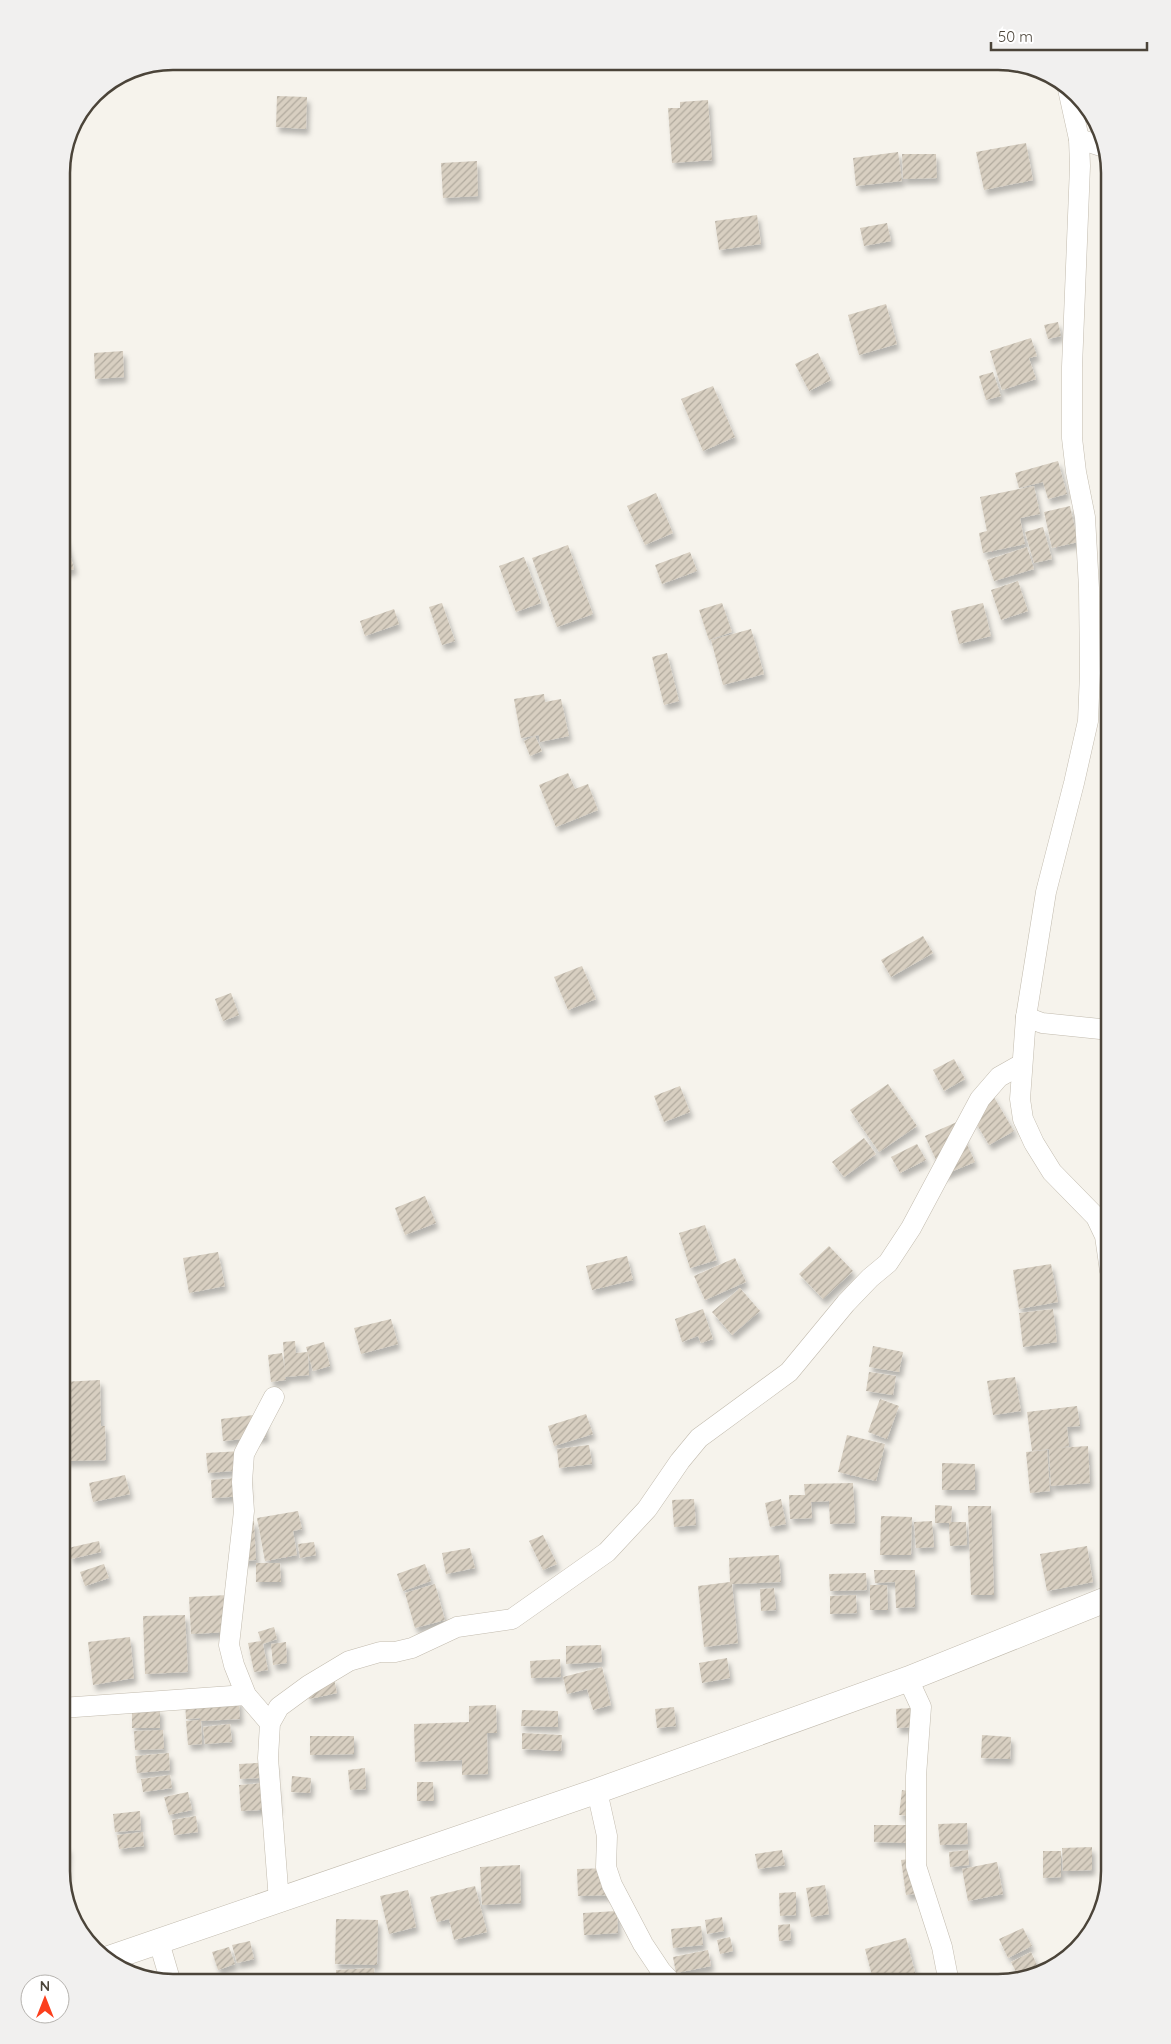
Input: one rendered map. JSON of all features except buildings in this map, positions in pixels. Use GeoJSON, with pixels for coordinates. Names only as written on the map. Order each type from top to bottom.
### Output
{"type":"FeatureCollection","features":[{"type":"Feature","properties":{"kind":"street"},"geometry":{"type":"LineString","coordinates":[[1071,101],[1079,139],[1080,166],[1072,367],[1072,438],[1076,472],[1085,517],[1088,570],[1090,673],[1088,721],[1046,892],[1026,1017],[1020,1099],[1023,1119],[1034,1143],[1052,1172],[1096,1217],[1101,1228]]}},
{"type":"Feature","properties":{"kind":"street"},"geometry":{"type":"LineString","coordinates":[[1079,139],[1097,145]]}},
{"type":"Feature","properties":{"kind":"street"},"geometry":{"type":"LineString","coordinates":[[1026,1017],[1042,1023],[1101,1030]]}},
{"type":"Feature","properties":{"kind":"street"},"geometry":{"type":"LineString","coordinates":[[279,1901],[268,1758],[270,1723],[279,1707],[309,1685],[349,1661],[380,1652],[395,1652],[412,1648],[457,1627],[512,1619],[607,1552],[648,1509],[698,1438],[789,1372],[846,1304],[870,1278],[888,1263],[910,1228],[980,1098],[995,1081],[1022,1064]]}},
{"type":"Feature","properties":{"kind":"street"},"geometry":{"type":"LineString","coordinates":[[995,1081],[1020,1099]]}},
{"type":"Feature","properties":{"kind":"street"},"geometry":{"type":"LineString","coordinates":[[270,1723],[246,1695],[234,1665],[229,1645],[244,1511],[242,1482],[244,1454],[274,1397]]}},
{"type":"Feature","properties":{"kind":"street"},"geometry":{"type":"LineString","coordinates":[[115,1956],[597,1791],[908,1679],[1101,1602]]}},
{"type":"Feature","properties":{"kind":"street"},"geometry":{"type":"LineString","coordinates":[[908,1679],[921,1707],[916,1776],[916,1866],[942,1947],[947,1974]]}},
{"type":"Feature","properties":{"kind":"street"},"geometry":{"type":"LineString","coordinates":[[70,1707],[246,1695]]}},
{"type":"Feature","properties":{"kind":"street"},"geometry":{"type":"LineString","coordinates":[[597,1791],[607,1836],[606,1867],[612,1885],[643,1944],[664,1974]]}},
{"type":"Feature","properties":{"kind":"street"},"geometry":{"type":"LineString","coordinates":[[159,1942],[169,1974]]}}]}
